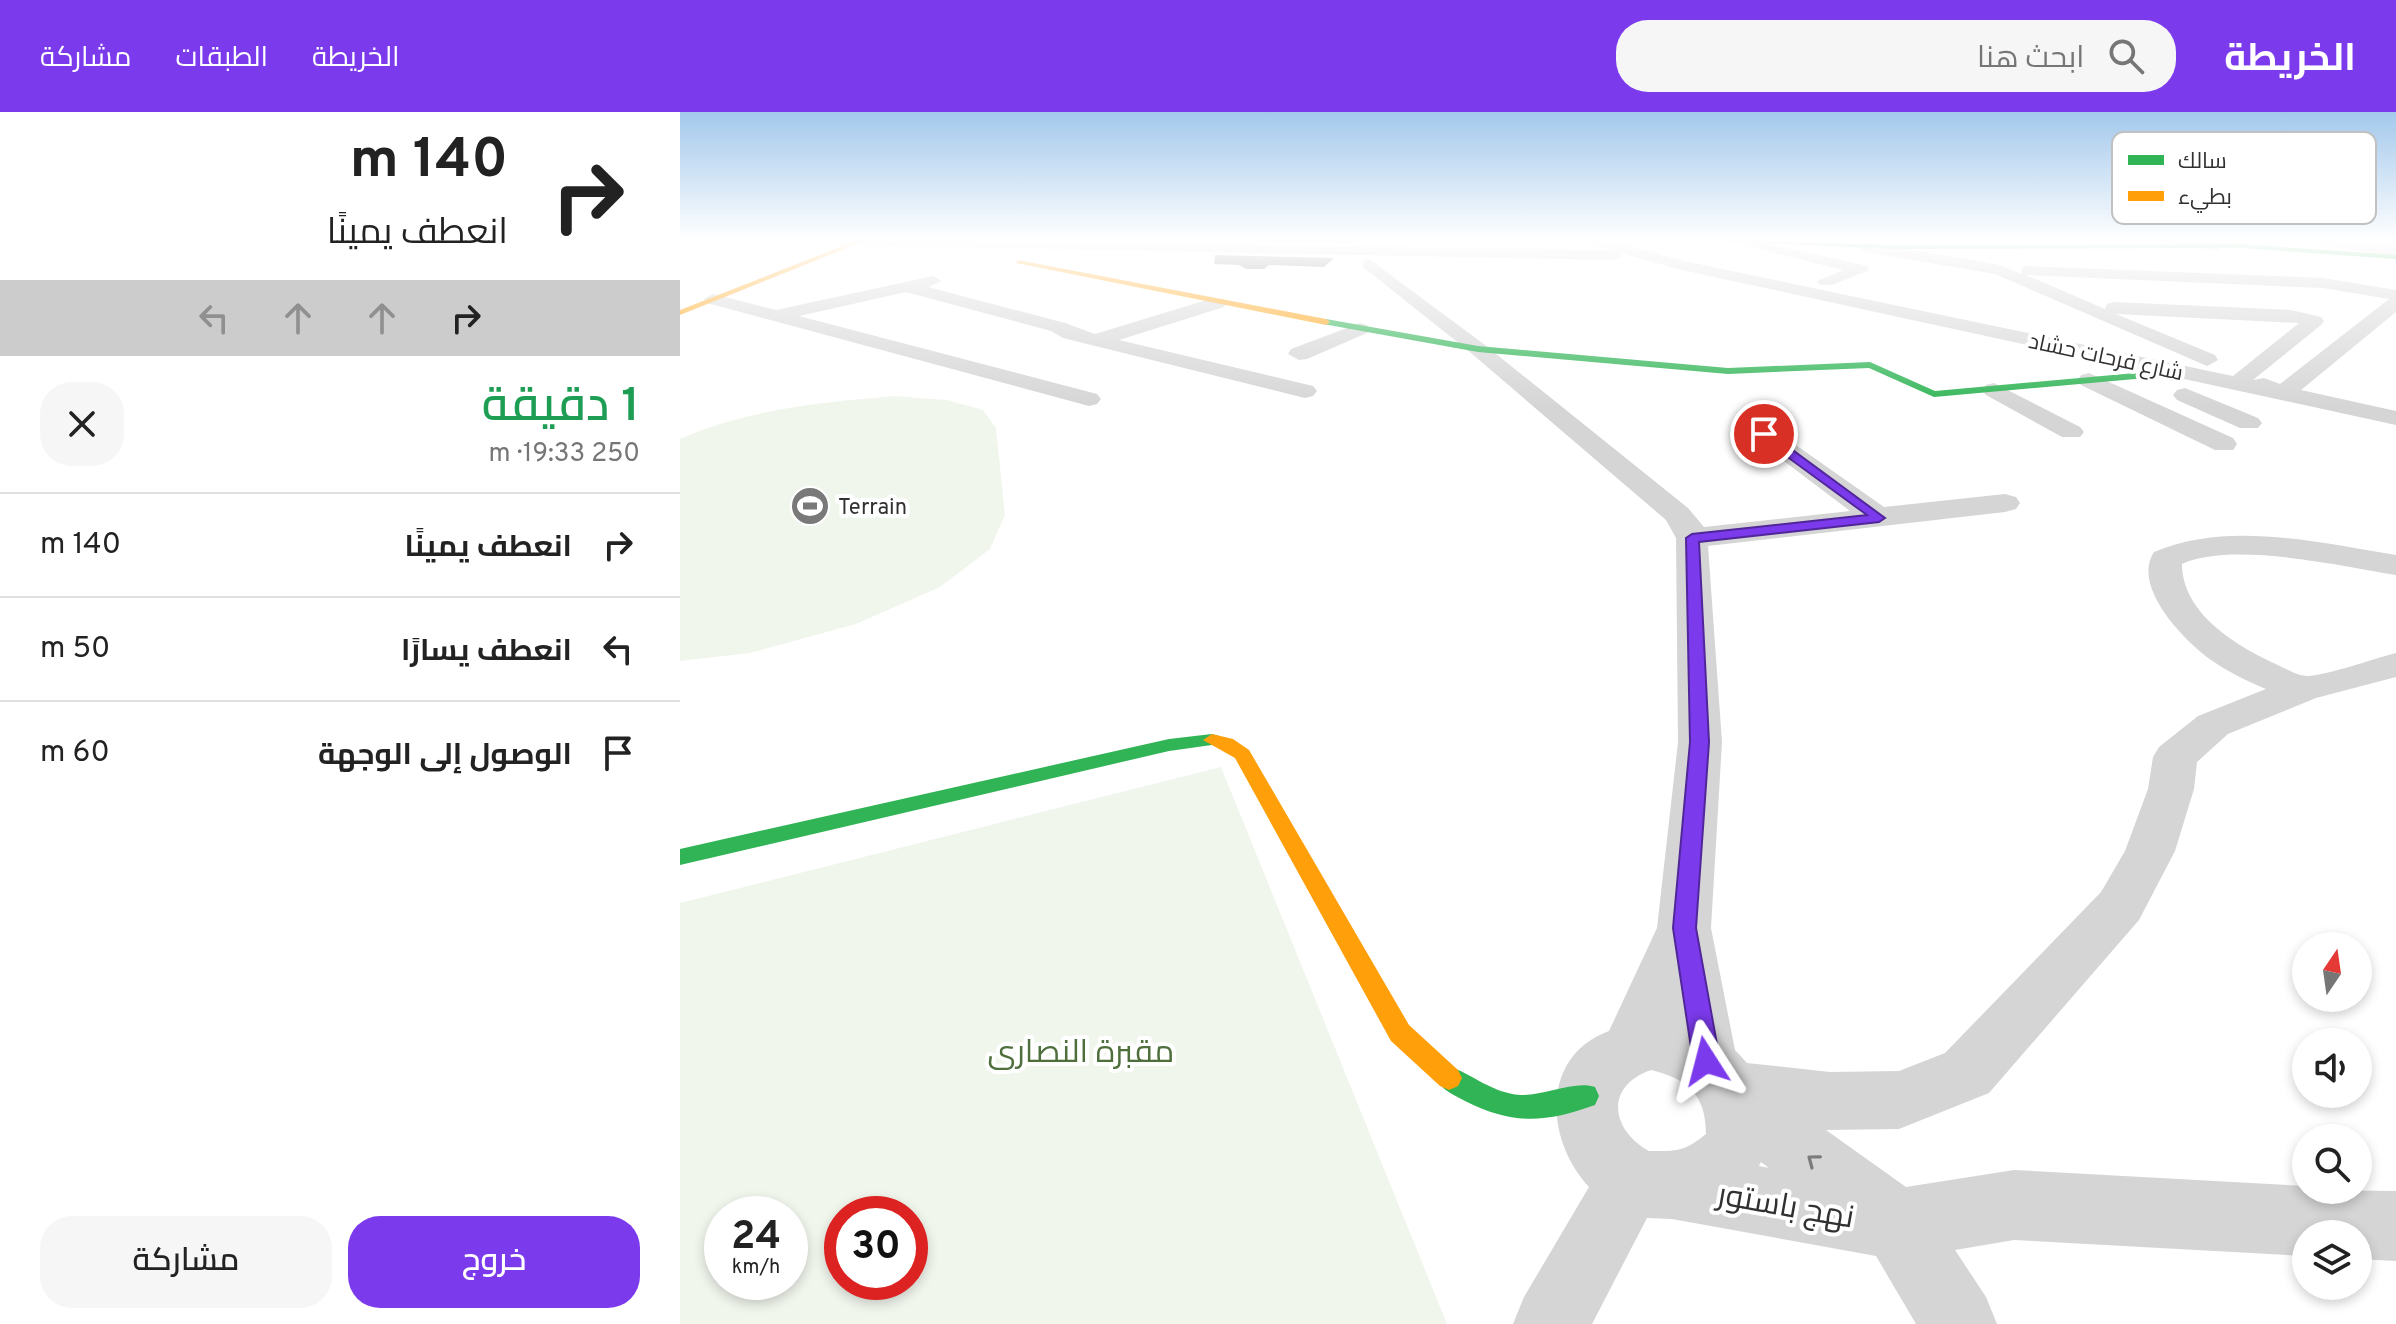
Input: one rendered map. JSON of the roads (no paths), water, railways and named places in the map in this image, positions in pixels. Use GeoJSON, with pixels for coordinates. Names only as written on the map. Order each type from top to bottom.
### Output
{"type":"FeatureCollection","features":[{"type":"Feature","properties":{"kind":"street"},"geometry":{"type":"LineString","coordinates":[[680,304],[706,295]]}},
{"type":"Feature","properties":{"kind":"street"},"geometry":{"type":"LineString","coordinates":[[680,313],[724,295]]}},
{"type":"Feature","properties":{"kind":"street"},"geometry":{"type":"LineString","coordinates":[[774,315],[870,295]]}},
{"type":"Feature","properties":{"kind":"street"},"geometry":{"type":"LineString","coordinates":[[936,295],[1058,327],[1063,332],[1305,391]]}},
{"type":"Feature","properties":{"kind":"street"},"geometry":{"type":"LineString","coordinates":[[1178,295],[1478,349],[1728,371],[1870,365],[1925,392],[1943,394],[2180,372]]}},
{"type":"Feature","properties":{"kind":"street"},"geometry":{"type":"LineString","coordinates":[[1408,295],[1677,514],[1688,527],[1692,538],[1700,742],[1684,928],[1632,1047]]}},
{"type":"Feature","properties":{"kind":"street","name":"شارع فرحات حشاد"},"geometry":{"type":"LineString","coordinates":[[1820,295],[2396,418]]}},
{"type":"Feature","properties":{"kind":"street"},"geometry":{"type":"LineString","coordinates":[[2058,295],[2282,394],[2396,303]]}},
{"type":"Feature","properties":{"kind":"street"},"geometry":{"type":"LineString","coordinates":[[713,299],[1089,399]]}},
{"type":"Feature","properties":{"kind":"street"},"geometry":{"type":"LineString","coordinates":[[1096,340],[1217,303]]}},
{"type":"Feature","properties":{"kind":"street"},"geometry":{"type":"LineString","coordinates":[[2088,307],[2291,316],[2314,321],[2244,376]]}},
{"type":"Feature","properties":{"kind":"street"},"geometry":{"type":"LineString","coordinates":[[935,358],[1020,316]]}},
{"type":"Feature","properties":{"kind":"street"},"geometry":{"type":"LineString","coordinates":[[1011,338],[1145,325]]}},
{"type":"Feature","properties":{"kind":"street"},"geometry":{"type":"LineString","coordinates":[[1299,354],[1360,329]]}},
{"type":"Feature","properties":{"kind":"street"},"geometry":{"type":"LineString","coordinates":[[897,348],[943,336]]}},
{"type":"Feature","properties":{"kind":"street"},"geometry":{"type":"LineString","coordinates":[[2140,376],[2249,423]]}},
{"type":"Feature","properties":{"kind":"street"},"geometry":{"type":"LineString","coordinates":[[2089,380],[2224,444]]}},
{"type":"Feature","properties":{"kind":"street"},"geometry":{"type":"LineString","coordinates":[[1994,390],[2071,432]]}},
{"type":"Feature","properties":{"kind":"street"},"geometry":{"type":"LineString","coordinates":[[1764,434],[1879,518]]}},
{"type":"Feature","properties":{"kind":"street"},"geometry":{"type":"LineString","coordinates":[[1692,538],[2005,503]]}},
{"type":"Feature","properties":{"kind":"street"},"geometry":{"type":"LineString","coordinates":[[2302,689],[2248,667],[2208,642],[2173,599],[2164,570],[2166,559],[2179,550],[2209,545],[2318,554],[2396,565]]}},
{"type":"Feature","properties":{"kind":"street"},"geometry":{"type":"LineString","coordinates":[[1684,928],[1725,1086],[1739,1130],[1733,1151],[1719,1169],[1698,1181],[1654,1182],[1599,1151],[1584,1115],[1585,1096],[1591,1079],[1601,1065],[1632,1047],[1670,1046],[1725,1086],[1830,1101],[1899,1100],[1967,1073],[2120,906],[2150,851],[2171,789],[2175,757],[2213,725],[2302,689],[2396,665]]}},
{"type":"Feature","properties":{"kind":"street"},"geometry":{"type":"LineString","coordinates":[[680,857],[1169,745],[1216,739],[1233,743],[1400,1033],[1445,1076],[1497,1105],[1542,1109],[1585,1096]]}},
{"type":"Feature","properties":{"kind":"street","name":"نهج باستور"},"geometry":{"type":"LineString","coordinates":[[1725,1086],[1801,1151],[1897,1224],[1959,1324]]}},
{"type":"Feature","properties":{"kind":"street"},"geometry":{"type":"LineString","coordinates":[[1551,1324],[1654,1182]]}},
{"type":"Feature","properties":{"kind":"street","name":"نهج باستور"},"geometry":{"type":"LineString","coordinates":[[1654,1182],[1897,1224]]}},
{"type":"Feature","properties":{"kind":"street"},"geometry":{"type":"LineString","coordinates":[[1897,1224],[2014,1205],[2396,1226]]}},
{"type":"Feature","properties":{"kind":"place","name":"Terrain"},"geometry":{"type":"Point","coordinates":[810,506]}},
{"type":"Feature","properties":{"kind":"park label","name":"مقبرة النصارى"},"geometry":{"type":"Point","coordinates":[1081,1051]}}]}
